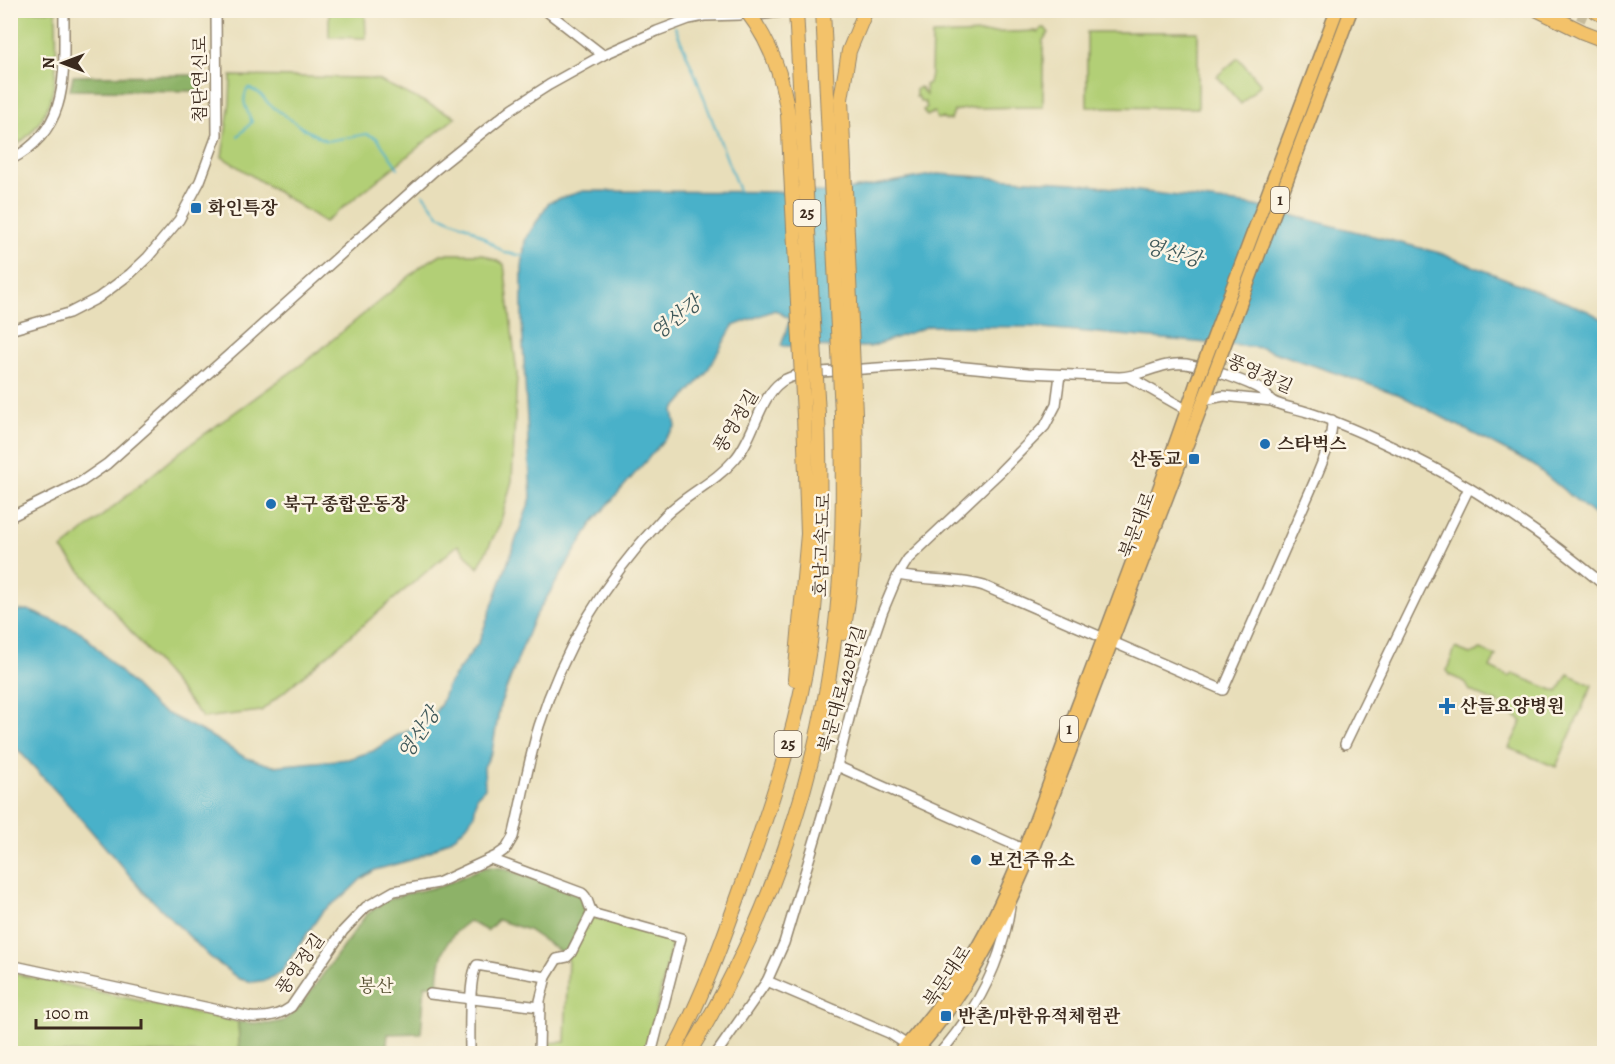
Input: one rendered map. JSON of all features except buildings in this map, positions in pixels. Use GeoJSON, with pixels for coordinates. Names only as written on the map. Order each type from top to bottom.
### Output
{"type":"FeatureCollection","features":[{"type":"Feature","properties":{"kind":"highway","name":"호남고속도로"},"geometry":{"type":"LineString","coordinates":[[672,1053],[696,1003],[735,905],[779,777],[798,708],[813,616],[820,539],[811,415],[796,10]]}},
{"type":"Feature","properties":{"kind":"highway","name":"호남고속도로"},"geometry":{"type":"LineString","coordinates":[[688,1053],[734,972],[783,857],[813,753],[834,637],[839,591],[848,414],[823,10]]}},
{"type":"Feature","properties":{"kind":"highway"},"geometry":{"type":"LineString","coordinates":[[848,414],[841,99],[849,51],[866,10]]}},
{"type":"Feature","properties":{"kind":"highway"},"geometry":{"type":"LineString","coordinates":[[1538,10],[1583,32],[1605,38]]}},
{"type":"Feature","properties":{"kind":"highway"},"geometry":{"type":"LineString","coordinates":[[1558,10],[1605,38]]}},
{"type":"Feature","properties":{"kind":"highway"},"geometry":{"type":"LineString","coordinates":[[1594,10],[1605,16]]}},
{"type":"Feature","properties":{"kind":"highway"},"geometry":{"type":"LineString","coordinates":[[665,1053],[726,910],[755,828],[790,712],[802,618],[808,534],[811,415],[788,115],[783,84],[771,52],[754,20],[748,14]]}},
{"type":"Feature","properties":{"kind":"main road","name":"1"},"geometry":{"type":"LineString","coordinates":[[1202,391],[1337,10]]}},
{"type":"Feature","properties":{"kind":"main road","name":"1"},"geometry":{"type":"LineString","coordinates":[[1202,391],[1351,10]]}},
{"type":"Feature","properties":{"kind":"main road","name":"북문대로"},"geometry":{"type":"LineString","coordinates":[[1108,639],[1187,410],[1202,391]]}},
{"type":"Feature","properties":{"kind":"main road","name":"북문대로"},"geometry":{"type":"LineString","coordinates":[[911,1051],[952,1004],[992,940],[1011,899],[1027,851],[1202,391]]}},
{"type":"Feature","properties":{"kind":"main road","name":"북문대로"},"geometry":{"type":"LineString","coordinates":[[911,1051],[939,1004],[968,964],[1027,851]]}},
{"type":"Feature","properties":{"kind":"street"},"geometry":{"type":"LineString","coordinates":[[10,160],[40,139],[57,110],[64,84],[64,10]]}},
{"type":"Feature","properties":{"kind":"street","name":"첨단연신로"},"geometry":{"type":"LineString","coordinates":[[10,330],[69,313],[98,298],[148,257],[179,220],[200,181],[217,135],[216,10]]}},
{"type":"Feature","properties":{"kind":"street"},"geometry":{"type":"LineString","coordinates":[[545,10],[603,56]]}},
{"type":"Feature","properties":{"kind":"street"},"geometry":{"type":"LineString","coordinates":[[10,517],[81,482],[107,464],[466,145],[526,99],[603,56],[689,19],[789,11]]}},
{"type":"Feature","properties":{"kind":"street","name":"풍영정길"},"geometry":{"type":"LineString","coordinates":[[10,965],[251,1017],[269,1017],[287,1010],[296,1001],[343,931],[366,907],[394,891],[438,883],[506,849],[513,837],[538,729],[570,648],[589,616],[624,562],[662,519],[688,495],[719,475],[737,457],[768,398],[782,382],[807,373],[934,364],[1060,375],[1129,377],[1156,366],[1190,365],[1250,385],[1264,392],[1272,401],[1332,420],[1426,463],[1525,522],[1605,585]]}},
{"type":"Feature","properties":{"kind":"street","name":"북문대로420번길"},"geometry":{"type":"LineString","coordinates":[[716,1053],[767,981],[790,924],[837,766],[858,683],[882,613],[898,575],[908,559],[1045,426],[1056,405],[1060,375]]}},
{"type":"Feature","properties":{"kind":"street"},"geometry":{"type":"LineString","coordinates":[[1129,377],[1187,410]]}},
{"type":"Feature","properties":{"kind":"street"},"geometry":{"type":"LineString","coordinates":[[1202,391],[1224,396],[1272,401]]}},
{"type":"Feature","properties":{"kind":"street"},"geometry":{"type":"LineString","coordinates":[[898,575],[938,581],[975,583],[1223,690],[1329,446],[1332,420]]}},
{"type":"Feature","properties":{"kind":"street"},"geometry":{"type":"LineString","coordinates":[[1345,744],[1469,488]]}},
{"type":"Feature","properties":{"kind":"street"},"geometry":{"type":"LineString","coordinates":[[837,766],[1027,851]]}},
{"type":"Feature","properties":{"kind":"street"},"geometry":{"type":"LineString","coordinates":[[490,859],[582,893],[587,898],[592,912],[571,953],[567,957],[557,959],[546,977],[540,1007],[539,1053]]}},
{"type":"Feature","properties":{"kind":"street"},"geometry":{"type":"LineString","coordinates":[[939,1053],[955,1036],[985,988],[1001,951],[1011,899]]}},
{"type":"Feature","properties":{"kind":"street"},"geometry":{"type":"LineString","coordinates":[[592,912],[681,938],[651,1053]]}},
{"type":"Feature","properties":{"kind":"street"},"geometry":{"type":"LineString","coordinates":[[470,1053],[474,970],[477,966],[546,977]]}},
{"type":"Feature","properties":{"kind":"street"},"geometry":{"type":"LineString","coordinates":[[767,981],[888,1033],[911,1051]]}},
{"type":"Feature","properties":{"kind":"street"},"geometry":{"type":"LineString","coordinates":[[430,994],[540,1007]]}},
{"type":"Feature","properties":{"kind":"green space"},"geometry":{"type":"Polygon","coordinates":[[[11,10],[56,11],[56,70],[49,105],[40,121],[28,136],[11,149],[11,10]]]}},
{"type":"Feature","properties":{"kind":"green space"},"geometry":{"type":"Polygon","coordinates":[[[329,11],[365,11],[366,38],[329,37],[329,11]]]}},
{"type":"Feature","properties":{"kind":"green space"},"geometry":{"type":"Polygon","coordinates":[[[1042,28],[1049,33],[1043,40],[1043,107],[972,108],[954,111],[951,120],[937,119],[934,112],[927,116],[923,110],[927,108],[925,102],[920,102],[919,97],[916,97],[916,89],[920,87],[926,95],[925,85],[929,83],[931,74],[932,35],[1036,31],[1037,33],[1042,28]]]}},
{"type":"Feature","properties":{"kind":"green space"},"geometry":{"type":"Polygon","coordinates":[[[1087,32],[1198,32],[1198,108],[1087,107],[1087,32]]]}},
{"type":"Feature","properties":{"kind":"green space"},"geometry":{"type":"Polygon","coordinates":[[[1238,58],[1261,84],[1241,104],[1217,76],[1238,58]]]}},
{"type":"Feature","properties":{"kind":"green space"},"geometry":{"type":"Polygon","coordinates":[[[202,75],[202,91],[70,90],[73,76],[202,75]]]}},
{"type":"Feature","properties":{"kind":"green space"},"geometry":{"type":"Polygon","coordinates":[[[231,76],[378,80],[456,117],[325,222],[222,157],[230,102],[231,76]]]}},
{"type":"Feature","properties":{"kind":"green space","name":"북구 종합운동장"},"geometry":{"type":"Polygon","coordinates":[[[441,254],[482,254],[504,264],[517,374],[512,481],[500,524],[478,568],[458,545],[261,711],[203,718],[62,549],[181,451],[309,359],[423,265],[441,254]]]}},
{"type":"Feature","properties":{"kind":"green space"},"geometry":{"type":"Polygon","coordinates":[[[1455,648],[1470,654],[1481,650],[1496,656],[1490,668],[1509,677],[1513,674],[1558,692],[1568,674],[1592,685],[1556,767],[1509,748],[1522,721],[1514,716],[1507,707],[1470,691],[1465,682],[1449,675],[1447,670],[1455,648]]]}},
{"type":"Feature","properties":{"kind":"green space","name":"봉산"},"geometry":{"type":"Polygon","coordinates":[[[482,868],[502,868],[578,894],[586,909],[586,917],[581,934],[568,957],[528,930],[498,920],[487,931],[469,921],[448,941],[440,966],[438,986],[425,985],[421,1033],[388,1034],[386,1053],[240,1053],[238,1022],[269,1024],[283,1021],[298,1009],[366,915],[387,900],[442,886],[482,868]]]}},
{"type":"Feature","properties":{"kind":"green space"},"geometry":{"type":"Polygon","coordinates":[[[586,915],[673,939],[646,1053],[546,1053],[544,1043],[565,1042],[568,957],[586,915]]]}},
{"type":"Feature","properties":{"kind":"green space"},"geometry":{"type":"Polygon","coordinates":[[[11,973],[238,1022],[240,1053],[11,1053],[11,973]]]}},
{"type":"Feature","properties":{"kind":"water","name":"영산강"},"geometry":{"type":"Polygon","coordinates":[[[937,174],[1073,183],[1251,205],[1440,253],[1588,311],[1604,320],[1604,523],[1533,465],[1400,395],[1262,348],[1032,327],[929,326],[870,347],[781,346],[790,319],[775,310],[733,326],[706,373],[673,411],[676,426],[593,522],[533,620],[500,705],[492,752],[484,767],[485,788],[477,796],[474,815],[467,825],[457,835],[431,851],[411,860],[375,870],[361,879],[322,912],[281,972],[267,980],[253,982],[239,979],[210,957],[143,891],[11,742],[11,611],[28,610],[81,632],[156,708],[209,735],[244,757],[273,766],[348,759],[373,751],[396,736],[427,723],[441,704],[448,684],[479,642],[531,498],[522,323],[522,268],[525,240],[549,202],[583,191],[836,192],[937,174]]]}},
{"type":"Feature","properties":{"kind":"waterway"},"geometry":{"type":"LineString","coordinates":[[668,10],[673,22]]}},
{"type":"Feature","properties":{"kind":"waterway"},"geometry":{"type":"LineString","coordinates":[[675,27],[739,191]]}},
{"type":"Feature","properties":{"kind":"waterway"},"geometry":{"type":"LineString","coordinates":[[238,136],[252,122],[244,101],[248,88],[259,93],[270,105],[304,129],[327,141],[367,134],[377,138],[398,168]]}},
{"type":"Feature","properties":{"kind":"waterway"},"geometry":{"type":"LineString","coordinates":[[423,194],[439,215],[469,227],[505,253],[525,256]]}},
{"type":"Feature","properties":{"kind":"tunnel"},"geometry":{"type":"LineString","coordinates":[[1575,33],[1585,10]]}},
{"type":"Feature","properties":{"kind":"place","name":"화인특장"},"geometry":{"type":"Point","coordinates":[196,208]}},
{"type":"Feature","properties":{"kind":"place","name":"스타벅스"},"geometry":{"type":"Point","coordinates":[1265,444]}},
{"type":"Feature","properties":{"kind":"place","name":"산동교"},"geometry":{"type":"Point","coordinates":[1194,459]}},
{"type":"Feature","properties":{"kind":"place","name":"북구 종합운동장"},"geometry":{"type":"Point","coordinates":[271,504]}},
{"type":"Feature","properties":{"kind":"place","name":"산들요양병원"},"geometry":{"type":"Point","coordinates":[1447,706]}},
{"type":"Feature","properties":{"kind":"place","name":"보건주유소"},"geometry":{"type":"Point","coordinates":[976,860]}},
{"type":"Feature","properties":{"kind":"place","name":"반촌/마한유적체험관"},"geometry":{"type":"Point","coordinates":[946,1016]}}]}
